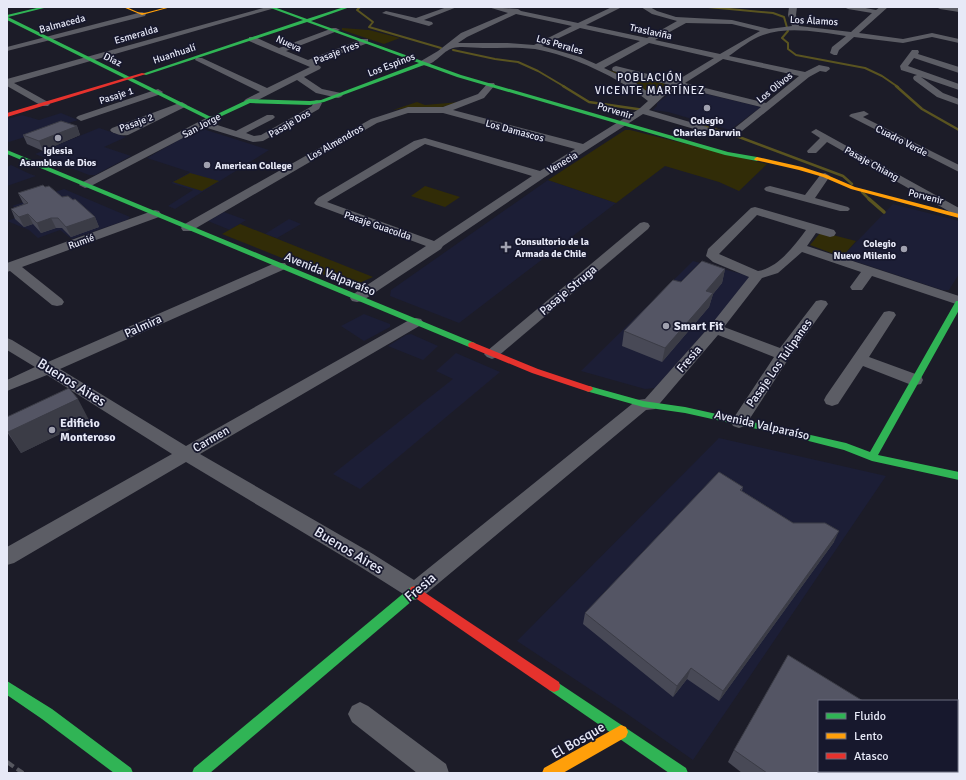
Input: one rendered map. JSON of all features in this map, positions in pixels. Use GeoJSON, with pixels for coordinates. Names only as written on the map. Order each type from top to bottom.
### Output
{"type":"FeatureCollection","features":[{"type":"Feature","properties":{"kind":"street"},"geometry":{"type":"LineString","coordinates":[[7,17],[46,7]]}},
{"type":"Feature","properties":{"kind":"street"},"geometry":{"type":"LineString","coordinates":[[125,7],[142,14]]}},
{"type":"Feature","properties":{"kind":"street","name":"Balmaceda"},"geometry":{"type":"LineString","coordinates":[[7,49],[169,7]]}},
{"type":"Feature","properties":{"kind":"street","name":"Porvenir"},"geometry":{"type":"LineString","coordinates":[[270,7],[459,76],[727,154],[775,162],[825,176],[853,188],[959,214]]}},
{"type":"Feature","properties":{"kind":"street","name":"Esmeralda"},"geometry":{"type":"LineString","coordinates":[[7,82],[270,7]]}},
{"type":"Feature","properties":{"kind":"street","name":"Huanhualí"},"geometry":{"type":"LineString","coordinates":[[7,115],[130,79],[348,7]]}},
{"type":"Feature","properties":{"kind":"street"},"geometry":{"type":"LineString","coordinates":[[402,7],[386,13],[429,24]]}},
{"type":"Feature","properties":{"kind":"street"},"geometry":{"type":"LineString","coordinates":[[416,21],[453,7]]}},
{"type":"Feature","properties":{"kind":"street","name":"Traslaviña"},"geometry":{"type":"LineString","coordinates":[[492,7],[806,76]]}},
{"type":"Feature","properties":{"kind":"street","name":"Los Espinos"},"geometry":{"type":"LineString","coordinates":[[249,101],[317,103],[424,63],[451,46],[464,35],[528,7]]}},
{"type":"Feature","properties":{"kind":"street"},"geometry":{"type":"LineString","coordinates":[[535,47],[618,7]]}},
{"type":"Feature","properties":{"kind":"street","name":"Los Álamos"},"geometry":{"type":"LineString","coordinates":[[645,7],[659,14],[684,20],[742,23],[768,31],[794,28],[822,29],[904,41],[937,36]]}},
{"type":"Feature","properties":{"kind":"street"},"geometry":{"type":"LineString","coordinates":[[793,7],[792,15],[794,28]]}},
{"type":"Feature","properties":{"kind":"street"},"geometry":{"type":"LineString","coordinates":[[848,7],[878,12]]}},
{"type":"Feature","properties":{"kind":"street"},"geometry":{"type":"LineString","coordinates":[[834,53],[836,49],[884,7]]}},
{"type":"Feature","properties":{"kind":"street"},"geometry":{"type":"LineString","coordinates":[[940,7],[959,10]]}},
{"type":"Feature","properties":{"kind":"street","name":"Díaz"},"geometry":{"type":"LineString","coordinates":[[7,17],[48,39],[158,92],[206,121]]}},
{"type":"Feature","properties":{"kind":"street"},"geometry":{"type":"LineString","coordinates":[[598,66],[684,20]]}},
{"type":"Feature","properties":{"kind":"street"},"geometry":{"type":"LineString","coordinates":[[280,50],[336,30]]}},
{"type":"Feature","properties":{"kind":"street"},"geometry":{"type":"LineString","coordinates":[[921,30],[937,36],[959,41]]}},
{"type":"Feature","properties":{"kind":"street","name":"Venecia"},"geometry":{"type":"LineString","coordinates":[[357,298],[437,246],[541,175],[624,124],[676,84],[751,38],[768,31]]}},
{"type":"Feature","properties":{"kind":"street","name":"Nueva"},"geometry":{"type":"LineString","coordinates":[[252,39],[317,67]]}},
{"type":"Feature","properties":{"kind":"street","name":"Pasaje Tres"},"geometry":{"type":"LineString","coordinates":[[307,63],[365,41]]}},
{"type":"Feature","properties":{"kind":"street","name":"Los Perales"},"geometry":{"type":"LineString","coordinates":[[451,46],[494,44],[535,47],[577,59],[598,66],[633,85],[647,106]]}},
{"type":"Feature","properties":{"kind":"street"},"geometry":{"type":"LineString","coordinates":[[904,68],[914,54],[959,70]]}},
{"type":"Feature","properties":{"kind":"street"},"geometry":{"type":"LineString","coordinates":[[199,60],[268,92]]}},
{"type":"Feature","properties":{"kind":"street"},"geometry":{"type":"LineString","coordinates":[[598,66],[768,106]]}},
{"type":"Feature","properties":{"kind":"street","name":"San Jorge"},"geometry":{"type":"LineString","coordinates":[[85,185],[150,152],[206,121],[317,67]]}},
{"type":"Feature","properties":{"kind":"street","name":"Los Olivos"},"geometry":{"type":"LineString","coordinates":[[739,130],[806,76],[818,68],[826,69]]}},
{"type":"Feature","properties":{"kind":"street"},"geometry":{"type":"LineString","coordinates":[[904,68],[959,87]]}},
{"type":"Feature","properties":{"kind":"street"},"geometry":{"type":"LineString","coordinates":[[904,68],[940,95],[959,102]]}},
{"type":"Feature","properties":{"kind":"street"},"geometry":{"type":"LineString","coordinates":[[298,77],[319,91],[338,95]]}},
{"type":"Feature","properties":{"kind":"street"},"geometry":{"type":"LineString","coordinates":[[7,82],[45,104]]}},
{"type":"Feature","properties":{"kind":"street","name":"Los Almendros"},"geometry":{"type":"LineString","coordinates":[[187,228],[374,121],[408,110],[444,110],[481,96],[491,85]]}},
{"type":"Feature","properties":{"kind":"street","name":"Pasaje 1"},"geometry":{"type":"LineString","coordinates":[[81,118],[158,92]]}},
{"type":"Feature","properties":{"kind":"street","name":"Pasaje Dos"},"geometry":{"type":"LineString","coordinates":[[237,134],[258,139],[263,138],[310,111],[316,107],[317,103]]}},
{"type":"Feature","properties":{"kind":"street","name":"Pasaje 2"},"geometry":{"type":"LineString","coordinates":[[179,106],[124,133],[115,130],[128,125],[179,106]]}},
{"type":"Feature","properties":{"kind":"street"},"geometry":{"type":"LineString","coordinates":[[647,106],[704,129]]}},
{"type":"Feature","properties":{"kind":"street","name":"Los Damascos"},"geometry":{"type":"LineString","coordinates":[[444,110],[469,118],[585,148]]}},
{"type":"Feature","properties":{"kind":"street","name":"Cuadro Verde"},"geometry":{"type":"LineString","coordinates":[[864,114],[854,116],[959,169]]}},
{"type":"Feature","properties":{"kind":"street"},"geometry":{"type":"LineString","coordinates":[[206,121],[237,134],[270,117]]}},
{"type":"Feature","properties":{"kind":"street","name":"Pasaje Chiang"},"geometry":{"type":"LineString","coordinates":[[816,132],[959,214]]}},
{"type":"Feature","properties":{"kind":"street"},"geometry":{"type":"LineString","coordinates":[[408,135],[541,175]]}},
{"type":"Feature","properties":{"kind":"street"},"geometry":{"type":"LineString","coordinates":[[812,151],[826,138]]}},
{"type":"Feature","properties":{"kind":"street"},"geometry":{"type":"LineString","coordinates":[[320,203],[322,200],[418,143],[425,141]]}},
{"type":"Feature","properties":{"kind":"street","name":"Avenida Valparaíso"},"geometry":{"type":"LineString","coordinates":[[9,154],[492,354],[560,379],[646,405],[682,419]]}},
{"type":"Feature","properties":{"kind":"street"},"geometry":{"type":"LineString","coordinates":[[808,199],[825,176]]}},
{"type":"Feature","properties":{"kind":"street"},"geometry":{"type":"LineString","coordinates":[[770,189],[844,209]]}},
{"type":"Feature","properties":{"kind":"street","name":"Pasaje Guacolda"},"geometry":{"type":"LineString","coordinates":[[307,199],[437,246]]}},
{"type":"Feature","properties":{"kind":"street"},"geometry":{"type":"LineString","coordinates":[[813,229],[799,247],[775,270],[758,275],[712,256],[713,252],[751,214],[755,212],[830,233]]}},
{"type":"Feature","properties":{"kind":"street","name":"Rumié"},"geometry":{"type":"LineString","coordinates":[[10,267],[155,214]]}},
{"type":"Feature","properties":{"kind":"street","name":"Pasaje Struga"},"geometry":{"type":"LineString","coordinates":[[492,354],[644,226]]}},
{"type":"Feature","properties":{"kind":"street"},"geometry":{"type":"LineString","coordinates":[[799,247],[870,270],[959,302],[872,457]]}},
{"type":"Feature","properties":{"kind":"street","name":"Palmira"},"geometry":{"type":"LineString","coordinates":[[7,386],[280,266]]}},
{"type":"Feature","properties":{"kind":"street"},"geometry":{"type":"LineString","coordinates":[[10,267],[57,302]]}},
{"type":"Feature","properties":{"kind":"street"},"geometry":{"type":"LineString","coordinates":[[857,287],[870,270]]}},
{"type":"Feature","properties":{"kind":"street","name":"Fresia"},"geometry":{"type":"LineString","coordinates":[[199,773],[415,591],[646,405],[715,329],[758,275]]}},
{"type":"Feature","properties":{"kind":"street","name":"Pasaje Los Tulipanes"},"geometry":{"type":"LineString","coordinates":[[738,422],[783,355],[821,304]]}},
{"type":"Feature","properties":{"kind":"street"},"geometry":{"type":"LineString","coordinates":[[832,400],[889,315]]}},
{"type":"Feature","properties":{"kind":"street","name":"Carmen"},"geometry":{"type":"LineString","coordinates":[[7,557],[416,322]]}},
{"type":"Feature","properties":{"kind":"street"},"geometry":{"type":"LineString","coordinates":[[715,329],[783,355]]}},
{"type":"Feature","properties":{"kind":"street","name":"Buenos Aires"},"geometry":{"type":"LineString","coordinates":[[7,343],[186,454],[359,556],[415,591],[681,773]]}},
{"type":"Feature","properties":{"kind":"street"},"geometry":{"type":"LineString","coordinates":[[860,359],[915,380]]}},
{"type":"Feature","properties":{"kind":"street","name":"Avenida Valparaíso"},"geometry":{"type":"LineString","coordinates":[[646,405],[685,410],[738,422],[846,447],[872,457],[959,476]]}},
{"type":"Feature","properties":{"kind":"street","name":"Avenida Valparaíso"},"geometry":{"type":"LineString","coordinates":[[838,455],[852,458],[872,457]]}},
{"type":"Feature","properties":{"kind":"street"},"geometry":{"type":"LineString","coordinates":[[7,688],[47,714],[126,773]]}},
{"type":"Feature","properties":{"kind":"street"},"geometry":{"type":"LineString","coordinates":[[360,714],[437,773]]}},
{"type":"Feature","properties":{"kind":"street","name":"El Bosque"},"geometry":{"type":"LineString","coordinates":[[550,773],[621,732]]}},
{"type":"Feature","properties":{"kind":"shaded area"},"geometry":{"type":"Polygon","coordinates":[[[342,28],[369,30],[400,38],[384,44],[342,30],[342,28]]]}},
{"type":"Feature","properties":{"kind":"shaded area"},"geometry":{"type":"Polygon","coordinates":[[[608,70],[667,85],[653,93],[647,92],[640,85],[608,70]]]}},
{"type":"Feature","properties":{"kind":"shaded area","name":"Colegio Charles Darwin"},"geometry":{"type":"Polygon","coordinates":[[[685,89],[761,107],[730,130],[668,112],[653,110],[657,106],[657,103],[671,93],[676,94],[685,89]]]}},
{"type":"Feature","properties":{"kind":"shaded area"},"geometry":{"type":"Polygon","coordinates":[[[417,102],[425,105],[460,102],[442,107],[414,107],[393,110],[417,102]]]}},
{"type":"Feature","properties":{"kind":"shaded area"},"geometry":{"type":"Polygon","coordinates":[[[61,113],[78,120],[9,142],[7,141],[7,119],[22,115],[39,120],[61,113]]]}},
{"type":"Feature","properties":{"kind":"shaded area"},"geometry":{"type":"Polygon","coordinates":[[[99,128],[126,137],[104,147],[131,156],[95,175],[89,175],[35,154],[99,128]]]}},
{"type":"Feature","properties":{"kind":"shaded area","name":"American College"},"geometry":{"type":"Polygon","coordinates":[[[200,128],[269,150],[175,209],[168,206],[193,190],[171,183],[190,172],[147,158],[200,128]]]}},
{"type":"Feature","properties":{"kind":"shaded area"},"geometry":{"type":"Polygon","coordinates":[[[625,130],[767,164],[739,191],[719,182],[665,166],[616,203],[548,180],[625,130]]]}},
{"type":"Feature","properties":{"kind":"shaded area"},"geometry":{"type":"Polygon","coordinates":[[[11,165],[36,176],[7,186],[7,167],[11,165]]]}},
{"type":"Feature","properties":{"kind":"shaded area"},"geometry":{"type":"Polygon","coordinates":[[[190,173],[219,181],[202,191],[173,182],[190,173]]]}},
{"type":"Feature","properties":{"kind":"shaded area","name":"Consultorio de la Armada de Chile"},"geometry":{"type":"Polygon","coordinates":[[[548,180],[616,203],[459,323],[390,296],[391,290],[548,180]]]}},
{"type":"Feature","properties":{"kind":"shaded area"},"geometry":{"type":"Polygon","coordinates":[[[425,186],[460,197],[445,207],[411,196],[425,186]]]}},
{"type":"Feature","properties":{"kind":"shaded area"},"geometry":{"type":"Polygon","coordinates":[[[64,189],[130,217],[127,220],[72,239],[60,230],[38,238],[29,230],[7,221],[29,213],[12,206],[64,189]]]}},
{"type":"Feature","properties":{"kind":"shaded area","name":"Colegio Nuevo Milenio"},"geometry":{"type":"Polygon","coordinates":[[[893,204],[959,221],[959,274],[949,290],[942,290],[842,257],[893,204]]]}},
{"type":"Feature","properties":{"kind":"shaded area"},"geometry":{"type":"Polygon","coordinates":[[[224,212],[246,220],[230,230],[208,221],[224,212]]]}},
{"type":"Feature","properties":{"kind":"shaded area"},"geometry":{"type":"Polygon","coordinates":[[[289,219],[301,224],[277,238],[265,234],[289,219]]]}},
{"type":"Feature","properties":{"kind":"shaded area"},"geometry":{"type":"Polygon","coordinates":[[[240,224],[373,277],[352,286],[222,234],[240,224]]]}},
{"type":"Feature","properties":{"kind":"shaded area"},"geometry":{"type":"Polygon","coordinates":[[[821,232],[856,241],[842,257],[810,245],[821,232]]]}},
{"type":"Feature","properties":{"kind":"shaded area"},"geometry":{"type":"Polygon","coordinates":[[[693,261],[746,275],[751,280],[655,388],[645,389],[581,371],[693,261]]]}},
{"type":"Feature","properties":{"kind":"shaded area"},"geometry":{"type":"Polygon","coordinates":[[[364,314],[390,324],[390,327],[364,341],[341,326],[364,314]]]}},
{"type":"Feature","properties":{"kind":"shaded area"},"geometry":{"type":"Polygon","coordinates":[[[411,334],[438,346],[423,360],[388,346],[406,335],[411,334]]]}},
{"type":"Feature","properties":{"kind":"shaded area"},"geometry":{"type":"Polygon","coordinates":[[[456,353],[500,372],[360,489],[333,474],[453,379],[436,371],[456,353]]]}},
{"type":"Feature","properties":{"kind":"shaded area"},"geometry":{"type":"Polygon","coordinates":[[[719,438],[886,476],[693,760],[623,711],[517,641],[719,438]]]}},
{"type":"Feature","properties":{"kind":"building"},"geometry":{"type":"Polygon","coordinates":[[[61,121],[77,126],[39,141],[23,135],[61,121]]]}},
{"type":"Feature","properties":{"kind":"building"},"geometry":{"type":"Polygon","coordinates":[[[43,185],[45,187],[49,186],[62,197],[68,196],[73,200],[75,199],[95,217],[66,227],[58,218],[51,218],[37,223],[28,214],[19,217],[11,209],[28,203],[18,193],[43,185]]]}},
{"type":"Feature","properties":{"kind":"building","name":"Smart Fit"},"geometry":{"type":"Polygon","coordinates":[[[702,261],[725,269],[706,291],[713,293],[665,348],[624,331],[673,280],[681,282],[702,261]]]}},
{"type":"Feature","properties":{"kind":"building"},"geometry":{"type":"Polygon","coordinates":[[[69,388],[78,399],[8,432],[7,417],[69,388]]]}},
{"type":"Feature","properties":{"kind":"building"},"geometry":{"type":"Polygon","coordinates":[[[719,472],[743,487],[740,490],[793,523],[825,523],[839,531],[723,691],[691,668],[677,686],[585,613],[719,472]]]}},
{"type":"Feature","properties":{"kind":"building"},"geometry":{"type":"Polygon","coordinates":[[[788,655],[861,700],[818,700],[818,772],[835,773],[767,773],[734,750],[788,655]]]}},
{"type":"Feature","properties":{"kind":"waterway"},"geometry":{"type":"LineString","coordinates":[[360,7],[357,10],[373,22],[369,27],[441,48]]}},
{"type":"Feature","properties":{"kind":"waterway"},"geometry":{"type":"LineString","coordinates":[[708,7],[773,13],[784,17],[788,31],[782,38],[788,43],[788,49],[796,55],[865,68],[882,76],[898,87]]}},
{"type":"Feature","properties":{"kind":"waterway"},"geometry":{"type":"LineString","coordinates":[[453,50],[495,59],[518,62],[538,71],[565,87]]}},
{"type":"Feature","properties":{"kind":"waterway"},"geometry":{"type":"LineString","coordinates":[[563,86],[589,102],[644,110]]}},
{"type":"Feature","properties":{"kind":"waterway"},"geometry":{"type":"LineString","coordinates":[[896,86],[922,109],[959,130]]}},
{"type":"Feature","properties":{"kind":"waterway"},"geometry":{"type":"LineString","coordinates":[[703,126],[731,134],[843,176],[852,184]]}},
{"type":"Feature","properties":{"kind":"waterway"},"geometry":{"type":"LineString","coordinates":[[862,192],[869,199]]}},
{"type":"Feature","properties":{"kind":"waterway"},"geometry":{"type":"LineString","coordinates":[[869,199],[884,212]]}},
{"type":"Feature","properties":{"kind":"railway"},"geometry":{"type":"LineString","coordinates":[[7,762],[23,773]]}},
{"type":"Feature","properties":{"kind":"traffic: fast"},"geometry":{"type":"LineString","coordinates":[[7,16],[46,7]]}},
{"type":"Feature","properties":{"kind":"traffic: fast"},"geometry":{"type":"LineString","coordinates":[[270,7],[459,76],[727,154],[757,159]]}},
{"type":"Feature","properties":{"kind":"traffic: fast"},"geometry":{"type":"LineString","coordinates":[[144,74],[348,7]]}},
{"type":"Feature","properties":{"kind":"traffic: fast"},"geometry":{"type":"LineString","coordinates":[[7,18],[211,119],[249,101],[310,103],[322,101],[424,63]]}},
{"type":"Feature","properties":{"kind":"traffic: fast"},"geometry":{"type":"LineString","coordinates":[[7,152],[472,345]]}},
{"type":"Feature","properties":{"kind":"traffic: fast"},"geometry":{"type":"LineString","coordinates":[[872,457],[959,303]]}},
{"type":"Feature","properties":{"kind":"traffic: fast"},"geometry":{"type":"LineString","coordinates":[[589,389],[643,404],[685,410],[793,434],[846,447],[872,457],[959,476]]}},
{"type":"Feature","properties":{"kind":"traffic: fast"},"geometry":{"type":"LineString","coordinates":[[199,773],[415,591]]}},
{"type":"Feature","properties":{"kind":"traffic: fast"},"geometry":{"type":"LineString","coordinates":[[554,686],[681,773]]}},
{"type":"Feature","properties":{"kind":"traffic: fast"},"geometry":{"type":"LineString","coordinates":[[7,687],[47,714],[126,773]]}},
{"type":"Feature","properties":{"kind":"traffic: slow"},"geometry":{"type":"LineString","coordinates":[[125,7],[142,14],[169,7]]}},
{"type":"Feature","properties":{"kind":"traffic: slow"},"geometry":{"type":"LineString","coordinates":[[757,159],[800,168],[825,176],[853,188],[959,216]]}},
{"type":"Feature","properties":{"kind":"traffic: slow"},"geometry":{"type":"LineString","coordinates":[[549,773],[621,732]]}},
{"type":"Feature","properties":{"kind":"traffic: jam"},"geometry":{"type":"LineString","coordinates":[[7,115],[144,74]]}},
{"type":"Feature","properties":{"kind":"traffic: jam"},"geometry":{"type":"LineString","coordinates":[[472,345],[535,371],[589,389]]}},
{"type":"Feature","properties":{"kind":"traffic: jam"},"geometry":{"type":"LineString","coordinates":[[415,591],[554,686]]}},
{"type":"Feature","properties":{"kind":"place","name":"Colegio Charles Darwin"},"geometry":{"type":"Point","coordinates":[707,108]}},
{"type":"Feature","properties":{"kind":"place","name":"Iglesia Asamblea de Dios"},"geometry":{"type":"Point","coordinates":[58,138]}},
{"type":"Feature","properties":{"kind":"place","name":"American College"},"geometry":{"type":"Point","coordinates":[207,165]}},
{"type":"Feature","properties":{"kind":"place","name":"Consultorio de la Armada de Chile"},"geometry":{"type":"Point","coordinates":[506,247]}},
{"type":"Feature","properties":{"kind":"place","name":"Colegio Nuevo Milenio"},"geometry":{"type":"Point","coordinates":[904,249]}},
{"type":"Feature","properties":{"kind":"place","name":"Smart Fit"},"geometry":{"type":"Point","coordinates":[666,326]}},
{"type":"Feature","properties":{"kind":"place","name":"Edificio Monteroso"},"geometry":{"type":"Point","coordinates":[52,430]}},
{"type":"Feature","properties":{"kind":"district","name":"POBLACIÓN VICENTE MARTÍNEZ"},"geometry":{"type":"Point","coordinates":[650,83]}}]}
